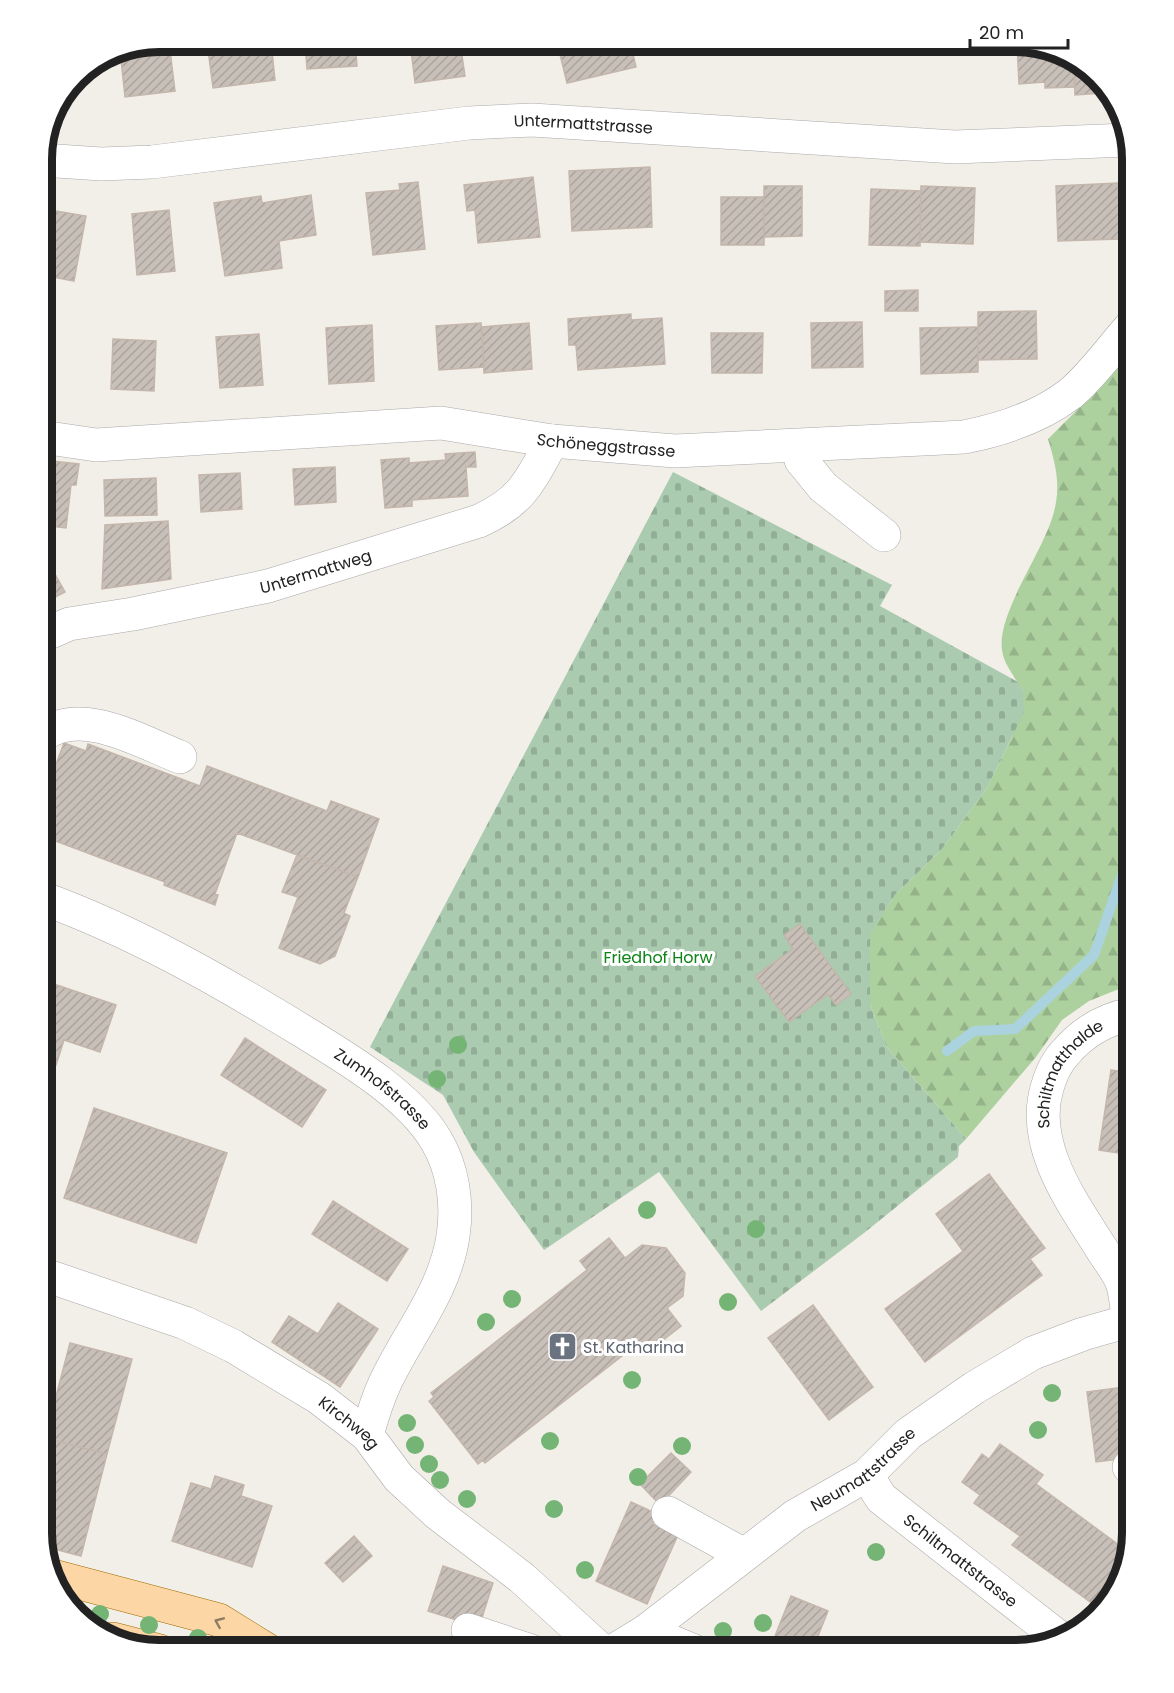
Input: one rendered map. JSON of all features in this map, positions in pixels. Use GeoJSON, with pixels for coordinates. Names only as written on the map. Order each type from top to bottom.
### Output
{"type":"FeatureCollection","features":[{"type":"Feature","properties":{"kind":"main road"},"geometry":{"type":"LineString","coordinates":[[63,1579],[219,1620],[251,1640]]}},
{"type":"Feature","properties":{"kind":"street","name":"Untermattstrasse"},"geometry":{"type":"LineString","coordinates":[[53,161],[101,164],[152,162],[469,123],[532,120],[955,147],[1120,140]]}},
{"type":"Feature","properties":{"kind":"street","name":"Schöneggstrasse"},"geometry":{"type":"LineString","coordinates":[[53,439],[96,445],[441,423],[552,441],[675,452],[964,437],[996,431],[1031,416],[1070,394],[1122,337]]}},
{"type":"Feature","properties":{"kind":"street","name":"Untermattweg"},"geometry":{"type":"LineString","coordinates":[[53,631],[69,624],[133,614],[268,585],[479,521],[500,511],[519,497],[552,441]]}},
{"type":"Feature","properties":{"kind":"street"},"geometry":{"type":"LineString","coordinates":[[801,460],[823,487],[884,535]]}},
{"type":"Feature","properties":{"kind":"street"},"geometry":{"type":"LineString","coordinates":[[53,729],[72,723],[109,729],[180,756]]}},
{"type":"Feature","properties":{"kind":"street","name":"Zumhofstrasse"},"geometry":{"type":"LineString","coordinates":[[52,902],[104,921],[214,977],[351,1061],[413,1110],[436,1139],[446,1158],[455,1198],[453,1237],[435,1294],[386,1382],[367,1435]]}},
{"type":"Feature","properties":{"kind":"street","name":"Schiltmatthalde"},"geometry":{"type":"LineString","coordinates":[[1122,1017],[1101,1023],[1082,1034],[1063,1054],[1053,1069],[1045,1096],[1042,1119],[1048,1153],[1082,1218],[1122,1284]]}},
{"type":"Feature","properties":{"kind":"street","name":"Kirchweg"},"geometry":{"type":"LineString","coordinates":[[52,1277],[185,1323],[233,1346],[319,1398],[367,1435],[399,1478],[438,1514],[522,1578],[590,1640]]}},
{"type":"Feature","properties":{"kind":"street","name":"Neumattstrasse"},"geometry":{"type":"LineString","coordinates":[[631,1640],[795,1516],[867,1475],[908,1434],[974,1388],[1033,1353],[1122,1322]]}},
{"type":"Feature","properties":{"kind":"street","name":"Schiltmattstrasse"},"geometry":{"type":"LineString","coordinates":[[867,1475],[881,1498],[1053,1633]]}},
{"type":"Feature","properties":{"kind":"street"},"geometry":{"type":"LineString","coordinates":[[668,1513],[744,1555]]}},
{"type":"Feature","properties":{"kind":"street"},"geometry":{"type":"LineString","coordinates":[[468,1629],[500,1640]]}},
{"type":"Feature","properties":{"kind":"street"},"geometry":{"type":"LineString","coordinates":[[646,1631],[668,1640]]}},
{"type":"Feature","properties":{"kind":"green space"},"geometry":{"type":"Polygon","coordinates":[[[1122,357],[1122,989],[1089,1001],[1062,1020],[1036,1057],[966,1139],[886,1046],[870,1004],[870,933],[895,895],[942,849],[987,788],[1012,737],[1023,691],[1004,660],[1002,638],[1013,600],[1052,520],[1057,494],[1057,478],[1048,439],[1096,391],[1122,357]]]}},
{"type":"Feature","properties":{"kind":"green space","name":"Friedhof Horw"},"geometry":{"type":"Polygon","coordinates":[[[673,472],[892,585],[880,606],[1018,682],[1023,691],[1024,712],[987,788],[942,849],[895,895],[870,934],[870,1004],[886,1046],[966,1139],[959,1146],[958,1157],[864,1233],[761,1311],[659,1172],[544,1250],[474,1152],[443,1095],[370,1047],[673,472]]]}},
{"type":"Feature","properties":{"kind":"building"},"geometry":{"type":"Polygon","coordinates":[[[152,53],[170,53],[175,91],[125,97],[121,60],[152,53]]]}},
{"type":"Feature","properties":{"kind":"building"},"geometry":{"type":"Polygon","coordinates":[[[208,53],[272,53],[275,80],[213,88],[208,53]]]}},
{"type":"Feature","properties":{"kind":"building"},"geometry":{"type":"Polygon","coordinates":[[[306,53],[356,53],[357,66],[307,69],[306,53]]]}},
{"type":"Feature","properties":{"kind":"building"},"geometry":{"type":"Polygon","coordinates":[[[411,53],[462,53],[465,76],[415,83],[411,53]]]}},
{"type":"Feature","properties":{"kind":"building"},"geometry":{"type":"Polygon","coordinates":[[[560,53],[633,53],[636,67],[567,83],[560,53]]]}},
{"type":"Feature","properties":{"kind":"building"},"geometry":{"type":"Polygon","coordinates":[[[1017,53],[1049,58],[1074,71],[1075,87],[1045,88],[1045,82],[1019,84],[1017,53]]]}},
{"type":"Feature","properties":{"kind":"building"},"geometry":{"type":"Polygon","coordinates":[[[1074,71],[1098,93],[1075,95],[1074,71]]]}},
{"type":"Feature","properties":{"kind":"building"},"geometry":{"type":"Polygon","coordinates":[[[650,167],[652,227],[572,231],[569,171],[650,167]]]}},
{"type":"Feature","properties":{"kind":"building"},"geometry":{"type":"Polygon","coordinates":[[[533,177],[540,237],[478,243],[475,210],[467,211],[464,185],[533,177]]]}},
{"type":"Feature","properties":{"kind":"building"},"geometry":{"type":"Polygon","coordinates":[[[418,182],[425,249],[373,255],[366,193],[400,190],[399,184],[418,182]]]}},
{"type":"Feature","properties":{"kind":"building"},"geometry":{"type":"Polygon","coordinates":[[[1118,183],[1120,239],[1058,241],[1056,186],[1118,183]]]}},
{"type":"Feature","properties":{"kind":"building"},"geometry":{"type":"Polygon","coordinates":[[[764,186],[802,186],[802,236],[764,237],[764,186]]]}},
{"type":"Feature","properties":{"kind":"building"},"geometry":{"type":"Polygon","coordinates":[[[921,186],[975,188],[973,244],[920,242],[921,186]]]}},
{"type":"Feature","properties":{"kind":"building"},"geometry":{"type":"Polygon","coordinates":[[[871,189],[921,191],[920,246],[869,245],[871,189]]]}},
{"type":"Feature","properties":{"kind":"building"},"geometry":{"type":"Polygon","coordinates":[[[311,195],[316,235],[279,241],[282,268],[225,276],[214,203],[261,196],[262,203],[311,195]]]}},
{"type":"Feature","properties":{"kind":"building"},"geometry":{"type":"Polygon","coordinates":[[[721,197],[764,197],[764,245],[721,245],[721,197]]]}},
{"type":"Feature","properties":{"kind":"building"},"geometry":{"type":"Polygon","coordinates":[[[53,210],[86,216],[74,281],[53,277],[53,210]]]}},
{"type":"Feature","properties":{"kind":"building"},"geometry":{"type":"Polygon","coordinates":[[[169,210],[175,271],[137,275],[132,214],[169,210]]]}},
{"type":"Feature","properties":{"kind":"building"},"geometry":{"type":"Polygon","coordinates":[[[918,290],[918,311],[885,311],[885,291],[918,290]]]}},
{"type":"Feature","properties":{"kind":"building"},"geometry":{"type":"Polygon","coordinates":[[[1036,311],[1037,359],[978,360],[978,312],[1036,311]]]}},
{"type":"Feature","properties":{"kind":"building"},"geometry":{"type":"Polygon","coordinates":[[[631,314],[631,320],[662,318],[665,364],[578,370],[576,345],[569,345],[568,319],[631,314]]]}},
{"type":"Feature","properties":{"kind":"building"},"geometry":{"type":"Polygon","coordinates":[[[862,322],[863,367],[812,368],[811,323],[862,322]]]}},
{"type":"Feature","properties":{"kind":"building"},"geometry":{"type":"Polygon","coordinates":[[[481,323],[484,367],[439,370],[436,326],[481,323]]]}},
{"type":"Feature","properties":{"kind":"building"},"geometry":{"type":"Polygon","coordinates":[[[529,323],[532,369],[484,373],[482,327],[529,323]]]}},
{"type":"Feature","properties":{"kind":"building"},"geometry":{"type":"Polygon","coordinates":[[[372,325],[374,381],[329,384],[326,328],[372,325]]]}},
{"type":"Feature","properties":{"kind":"building"},"geometry":{"type":"Polygon","coordinates":[[[978,327],[978,372],[921,374],[920,328],[978,327]]]}},
{"type":"Feature","properties":{"kind":"building"},"geometry":{"type":"Polygon","coordinates":[[[711,333],[763,333],[762,373],[712,373],[711,333]]]}},
{"type":"Feature","properties":{"kind":"building"},"geometry":{"type":"Polygon","coordinates":[[[259,334],[263,385],[220,388],[216,337],[259,334]]]}},
{"type":"Feature","properties":{"kind":"building"},"geometry":{"type":"Polygon","coordinates":[[[113,339],[156,341],[154,391],[111,389],[113,339]]]}},
{"type":"Feature","properties":{"kind":"building"},"geometry":{"type":"Polygon","coordinates":[[[475,452],[476,467],[466,467],[468,496],[412,500],[412,506],[385,508],[381,460],[409,458],[409,463],[446,460],[445,454],[475,452]]]}},
{"type":"Feature","properties":{"kind":"building"},"geometry":{"type":"Polygon","coordinates":[[[53,461],[79,464],[76,485],[71,485],[66,528],[53,526],[53,461]]]}},
{"type":"Feature","properties":{"kind":"building"},"geometry":{"type":"Polygon","coordinates":[[[335,467],[336,502],[295,505],[293,469],[335,467]]]}},
{"type":"Feature","properties":{"kind":"building"},"geometry":{"type":"Polygon","coordinates":[[[240,473],[242,509],[201,512],[199,475],[240,473]]]}},
{"type":"Feature","properties":{"kind":"building"},"geometry":{"type":"Polygon","coordinates":[[[156,478],[157,515],[105,516],[104,480],[156,478]]]}},
{"type":"Feature","properties":{"kind":"building"},"geometry":{"type":"Polygon","coordinates":[[[168,521],[171,579],[102,589],[105,525],[168,521]]]}},
{"type":"Feature","properties":{"kind":"building"},"geometry":{"type":"Polygon","coordinates":[[[53,570],[65,592],[53,598],[53,570]]]}},
{"type":"Feature","properties":{"kind":"building"},"geometry":{"type":"Polygon","coordinates":[[[64,743],[86,751],[88,744],[200,786],[207,766],[327,811],[331,801],[379,819],[358,877],[237,833],[215,894],[218,895],[215,905],[164,885],[165,882],[53,840],[53,773],[64,743]]]}},
{"type":"Feature","properties":{"kind":"building"},"geometry":{"type":"Polygon","coordinates":[[[297,855],[358,877],[344,913],[350,916],[335,956],[320,964],[279,948],[298,897],[282,892],[297,855]]]}},
{"type":"Feature","properties":{"kind":"building"},"geometry":{"type":"Polygon","coordinates":[[[800,924],[851,994],[836,1005],[828,994],[789,1022],[755,976],[793,949],[784,935],[800,924]]]}},
{"type":"Feature","properties":{"kind":"building"},"geometry":{"type":"Polygon","coordinates":[[[52,984],[116,1005],[100,1052],[64,1040],[56,1065],[52,1064],[52,984]]]}},
{"type":"Feature","properties":{"kind":"building"},"geometry":{"type":"Polygon","coordinates":[[[245,1038],[326,1090],[302,1127],[221,1075],[245,1038]]]}},
{"type":"Feature","properties":{"kind":"building"},"geometry":{"type":"Polygon","coordinates":[[[1111,1070],[1122,1072],[1122,1153],[1099,1150],[1111,1070]]]}},
{"type":"Feature","properties":{"kind":"building"},"geometry":{"type":"Polygon","coordinates":[[[94,1108],[227,1153],[196,1243],[64,1198],[94,1108]]]}},
{"type":"Feature","properties":{"kind":"building"},"geometry":{"type":"Polygon","coordinates":[[[989,1174],[1045,1248],[1030,1259],[1042,1275],[925,1362],[885,1309],[963,1251],[936,1214],[989,1174]]]}},
{"type":"Feature","properties":{"kind":"building"},"geometry":{"type":"Polygon","coordinates":[[[333,1201],[408,1249],[387,1281],[312,1234],[333,1201]]]}},
{"type":"Feature","properties":{"kind":"building","name":"St. Katharina"},"geometry":{"type":"Polygon","coordinates":[[[609,1238],[625,1258],[642,1245],[666,1248],[685,1273],[683,1296],[667,1308],[681,1326],[648,1352],[640,1342],[485,1463],[483,1460],[478,1464],[429,1401],[434,1397],[431,1393],[587,1270],[580,1261],[609,1238]]]}},
{"type":"Feature","properties":{"kind":"building"},"geometry":{"type":"Polygon","coordinates":[[[338,1303],[378,1329],[340,1387],[272,1342],[289,1316],[318,1334],[338,1303]]]}},
{"type":"Feature","properties":{"kind":"building"},"geometry":{"type":"Polygon","coordinates":[[[813,1305],[873,1387],[829,1420],[768,1338],[813,1305]]]}},
{"type":"Feature","properties":{"kind":"building"},"geometry":{"type":"Polygon","coordinates":[[[70,1343],[132,1359],[107,1454],[52,1440],[52,1411],[70,1343]]]}},
{"type":"Feature","properties":{"kind":"building"},"geometry":{"type":"Polygon","coordinates":[[[1122,1387],[1122,1449],[1118,1450],[1119,1459],[1096,1462],[1087,1392],[1122,1387]]]}},
{"type":"Feature","properties":{"kind":"building"},"geometry":{"type":"Polygon","coordinates":[[[52,1440],[107,1454],[81,1556],[53,1549],[52,1440]]]}},
{"type":"Feature","properties":{"kind":"building"},"geometry":{"type":"Polygon","coordinates":[[[1000,1444],[1043,1475],[1036,1484],[1121,1547],[1113,1575],[1094,1605],[1012,1545],[1020,1536],[974,1503],[980,1495],[962,1482],[982,1454],[989,1459],[1000,1444]]]}},
{"type":"Feature","properties":{"kind":"building"},"geometry":{"type":"Polygon","coordinates":[[[671,1453],[691,1472],[660,1505],[640,1484],[671,1453]]]}},
{"type":"Feature","properties":{"kind":"building"},"geometry":{"type":"Polygon","coordinates":[[[215,1476],[244,1485],[241,1496],[272,1506],[252,1567],[172,1541],[191,1483],[211,1489],[215,1476]]]}},
{"type":"Feature","properties":{"kind":"building"},"geometry":{"type":"Polygon","coordinates":[[[631,1502],[657,1514],[653,1524],[678,1535],[647,1604],[596,1581],[631,1502]]]}},
{"type":"Feature","properties":{"kind":"building"},"geometry":{"type":"Polygon","coordinates":[[[354,1536],[372,1556],[343,1582],[325,1563],[354,1536]]]}},
{"type":"Feature","properties":{"kind":"building"},"geometry":{"type":"Polygon","coordinates":[[[443,1566],[493,1583],[479,1627],[428,1611],[443,1566]]]}},
{"type":"Feature","properties":{"kind":"building"},"geometry":{"type":"Polygon","coordinates":[[[791,1596],[828,1611],[816,1640],[785,1640],[775,1636],[791,1596]]]}},
{"type":"Feature","properties":{"kind":"waterway"},"geometry":{"type":"LineString","coordinates":[[947,1051],[974,1031],[1015,1029],[1094,955],[1122,875]]}},
{"type":"Feature","properties":{"kind":"place","name":"St. Katharina"},"geometry":{"type":"Point","coordinates":[562,1347]}}]}
